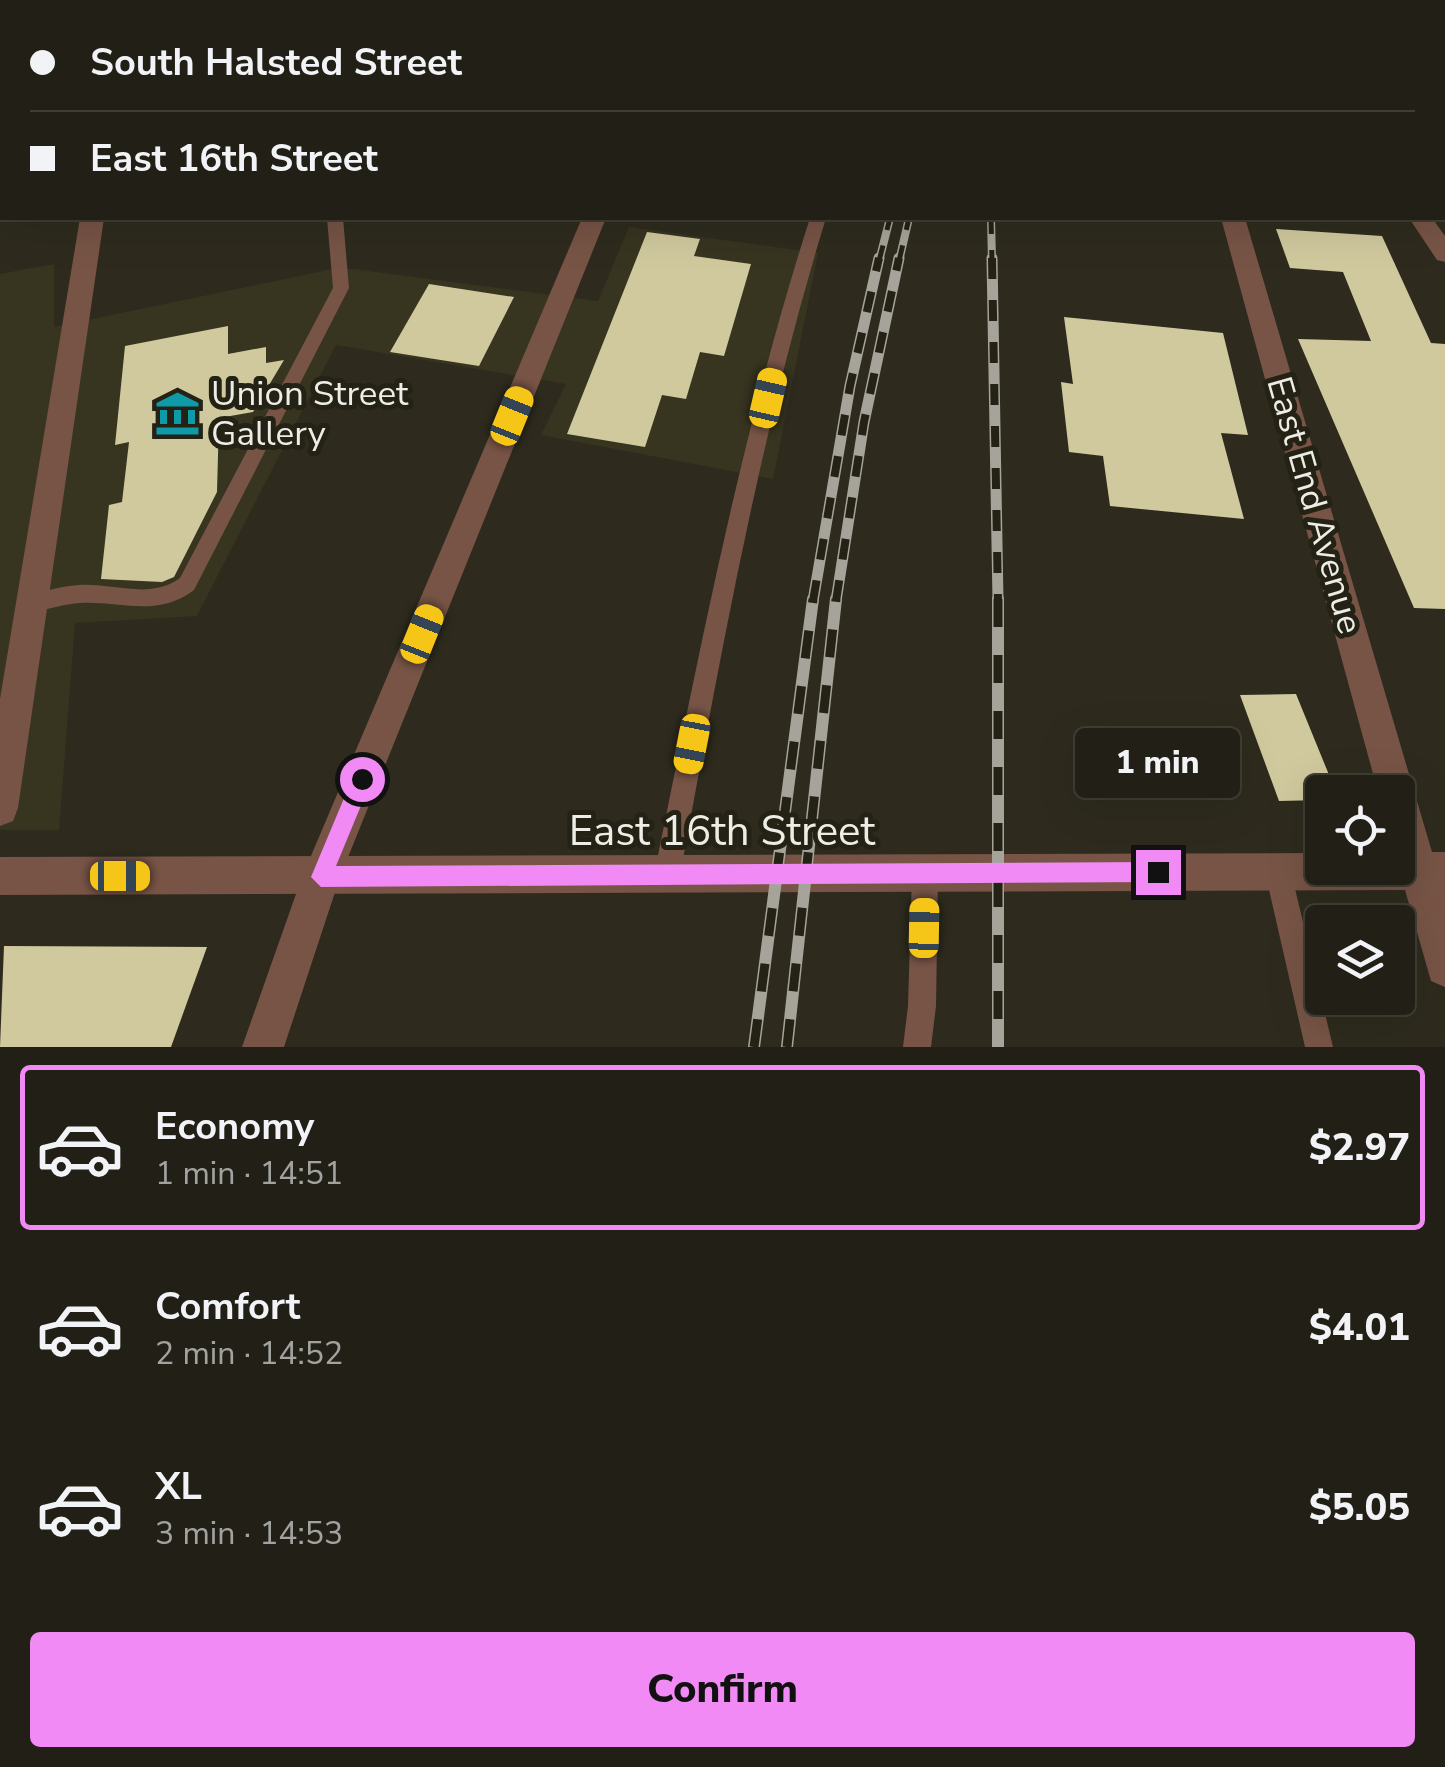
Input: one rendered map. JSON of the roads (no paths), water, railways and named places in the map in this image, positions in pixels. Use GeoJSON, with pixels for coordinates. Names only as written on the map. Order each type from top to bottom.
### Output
{"type":"FeatureCollection","features":[{"type":"Feature","properties":{"kind":"street"},"geometry":{"type":"LineString","coordinates":[[0,808],[92,220]]}},
{"type":"Feature","properties":{"kind":"street","name":"East End Avenue"},"geometry":{"type":"LineString","coordinates":[[1234,220],[1392,775]]}},
{"type":"Feature","properties":{"kind":"street"},"geometry":{"type":"LineString","coordinates":[[1421,220],[1445,254]]}},
{"type":"Feature","properties":{"kind":"street"},"geometry":{"type":"LineString","coordinates":[[263,1047],[321,877],[588,223]]}},
{"type":"Feature","properties":{"kind":"street","name":"East End Avenue"},"geometry":{"type":"LineString","coordinates":[[1415,834],[1432,871],[1445,967]]}},
{"type":"Feature","properties":{"kind":"street","name":"East 16th Street"},"geometry":{"type":"LineString","coordinates":[[0,876],[1432,871]]}},
{"type":"Feature","properties":{"kind":"lane"},"geometry":{"type":"LineString","coordinates":[[33,604],[88,594],[156,600],[176,595],[187,584],[341,288],[335,220]]}},
{"type":"Feature","properties":{"kind":"lane"},"geometry":{"type":"LineString","coordinates":[[667,874],[723,591],[793,293],[817,220]]}},
{"type":"Feature","properties":{"kind":"lane"},"geometry":{"type":"LineString","coordinates":[[1278,872],[1318,1047]]}},
{"type":"Feature","properties":{"kind":"lane"},"geometry":{"type":"LineString","coordinates":[[917,1047],[922,1006],[925,874]]}},
{"type":"Feature","properties":{"kind":"railway"},"geometry":{"type":"LineString","coordinates":[[879,261],[889,220]]}},
{"type":"Feature","properties":{"kind":"railway"},"geometry":{"type":"LineString","coordinates":[[899,261],[909,220]]}},
{"type":"Feature","properties":{"kind":"railway"},"geometry":{"type":"LineString","coordinates":[[991,220],[992,261]]}},
{"type":"Feature","properties":{"kind":"railway"},"geometry":{"type":"LineString","coordinates":[[813,601],[850,386],[879,258]]}},
{"type":"Feature","properties":{"kind":"railway"},"geometry":{"type":"LineString","coordinates":[[836,601],[864,422],[899,258]]}},
{"type":"Feature","properties":{"kind":"railway"},"geometry":{"type":"LineString","coordinates":[[992,258],[998,601]]}},
{"type":"Feature","properties":{"kind":"railway"},"geometry":{"type":"LineString","coordinates":[[754,1047],[813,599]]}},
{"type":"Feature","properties":{"kind":"railway"},"geometry":{"type":"LineString","coordinates":[[787,1047],[836,599]]}},
{"type":"Feature","properties":{"kind":"railway"},"geometry":{"type":"LineString","coordinates":[[998,601],[998,1047]]}},
{"type":"Feature","properties":{"kind":"place","name":"Union Street Gallery"},"geometry":{"type":"Point","coordinates":[178,413]}}]}
